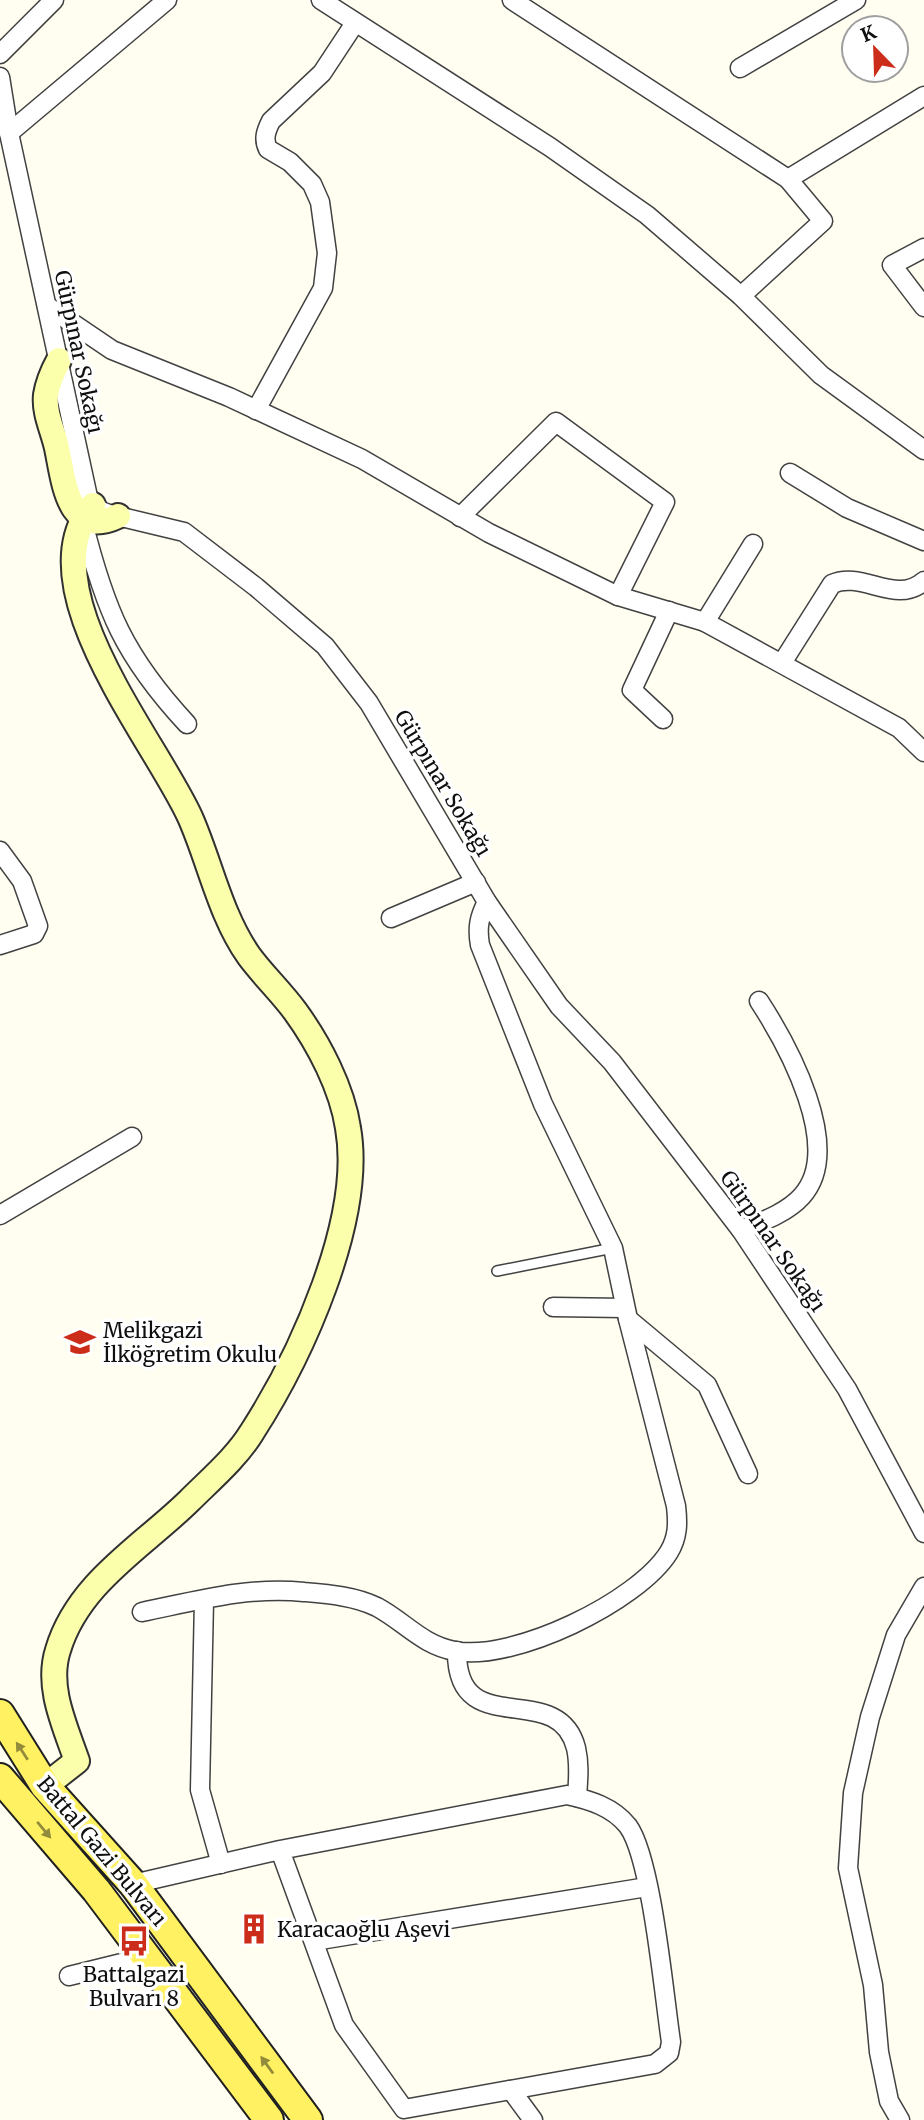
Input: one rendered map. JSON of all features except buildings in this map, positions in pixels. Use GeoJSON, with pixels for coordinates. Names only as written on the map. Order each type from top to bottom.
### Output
{"type":"FeatureCollection","features":[{"type":"Feature","properties":{"kind":"main road","name":"Battal Gazi Bulvarı"},"geometry":{"type":"LineString","coordinates":[[0,1714],[45,1786],[133,1884],[308,2120]]}},
{"type":"Feature","properties":{"kind":"main road","name":"Battal Gazi Bulvarı"},"geometry":{"type":"LineString","coordinates":[[2,1790],[96,1891],[269,2120]]}},
{"type":"Feature","properties":{"kind":"street"},"geometry":{"type":"LineString","coordinates":[[0,54],[54,0]]}},
{"type":"Feature","properties":{"kind":"street"},"geometry":{"type":"LineString","coordinates":[[9,133],[167,0]]}},
{"type":"Feature","properties":{"kind":"street"},"geometry":{"type":"LineString","coordinates":[[321,0],[550,147],[626,200],[741,296],[821,375],[924,450]]}},
{"type":"Feature","properties":{"kind":"street"},"geometry":{"type":"LineString","coordinates":[[512,0],[788,179],[823,221],[741,296]]}},
{"type":"Feature","properties":{"kind":"street"},"geometry":{"type":"LineString","coordinates":[[740,68],[856,0]]}},
{"type":"Feature","properties":{"kind":"street"},"geometry":{"type":"LineString","coordinates":[[256,410],[323,288],[327,253],[320,202],[312,184],[290,162],[268,149],[267,130],[271,121],[322,73],[355,23]]}},
{"type":"Feature","properties":{"kind":"street","name":"Gürpınar Sokağı"},"geometry":{"type":"LineString","coordinates":[[0,77],[9,133],[59,360]]}},
{"type":"Feature","properties":{"kind":"street"},"geometry":{"type":"LineString","coordinates":[[788,179],[924,96]]}},
{"type":"Feature","properties":{"kind":"street"},"geometry":{"type":"LineString","coordinates":[[924,248],[892,265],[924,307]]}},
{"type":"Feature","properties":{"kind":"street"},"geometry":{"type":"LineString","coordinates":[[47,306],[112,350],[256,410],[362,460],[460,517],[618,596],[705,622],[899,728],[924,752]]}},
{"type":"Feature","properties":{"kind":"street"},"geometry":{"type":"LineString","coordinates":[[59,360],[50,377],[46,396],[47,416],[70,505],[88,511],[100,522],[118,516]]}},
{"type":"Feature","properties":{"kind":"street"},"geometry":{"type":"LineString","coordinates":[[460,517],[556,422],[664,502],[618,596]]}},
{"type":"Feature","properties":{"kind":"street"},"geometry":{"type":"LineString","coordinates":[[790,473],[847,508],[924,541]]}},
{"type":"Feature","properties":{"kind":"street"},"geometry":{"type":"LineString","coordinates":[[88,511],[96,576],[118,632],[151,685],[187,724]]}},
{"type":"Feature","properties":{"kind":"street"},"geometry":{"type":"LineString","coordinates":[[45,1786],[77,1761],[59,1711],[54,1682],[57,1652],[71,1617],[117,1562],[188,1502],[251,1434],[300,1344],[332,1262],[350,1192],[348,1128],[328,1067],[296,1012],[247,954],[216,887],[189,816],[97,652],[77,599],[73,558],[88,511]]}},
{"type":"Feature","properties":{"kind":"street","name":"Gürpınar Sokağı"},"geometry":{"type":"LineString","coordinates":[[118,516],[184,532],[256,587],[325,646],[369,703],[487,902],[559,1006],[612,1062],[741,1230],[847,1389],[924,1533]]}},
{"type":"Feature","properties":{"kind":"street"},"geometry":{"type":"LineString","coordinates":[[705,622],[753,544]]}},
{"type":"Feature","properties":{"kind":"street"},"geometry":{"type":"LineString","coordinates":[[782,663],[832,584],[849,580],[893,590],[906,590],[924,581]]}},
{"type":"Feature","properties":{"kind":"street"},"geometry":{"type":"LineString","coordinates":[[663,719],[632,690],[668,611]]}},
{"type":"Feature","properties":{"kind":"street"},"geometry":{"type":"LineString","coordinates":[[0,850],[23,881],[38,926],[30,936],[0,946]]}},
{"type":"Feature","properties":{"kind":"street"},"geometry":{"type":"LineString","coordinates":[[391,918],[476,882]]}},
{"type":"Feature","properties":{"kind":"street"},"geometry":{"type":"LineString","coordinates":[[142,1612],[266,1589],[339,1596],[376,1607],[428,1644],[457,1651],[486,1651],[524,1644],[573,1625],[618,1599],[668,1554],[676,1539],[676,1506],[626,1314],[613,1248],[543,1104],[480,945],[479,923],[487,902]]}},
{"type":"Feature","properties":{"kind":"street"},"geometry":{"type":"LineString","coordinates":[[741,1230],[773,1217],[802,1197],[815,1168],[814,1126],[802,1078],[783,1038],[759,1001]]}},
{"type":"Feature","properties":{"kind":"street"},"geometry":{"type":"LineString","coordinates":[[0,1215],[132,1137]]}},
{"type":"Feature","properties":{"kind":"street"},"geometry":{"type":"LineString","coordinates":[[553,1307],[626,1314],[707,1385],[748,1474]]}},
{"type":"Feature","properties":{"kind":"street"},"geometry":{"type":"LineString","coordinates":[[900,2120],[889,2101],[879,2052],[873,1984],[848,1868],[853,1793],[870,1717],[896,1635],[924,1587]]}},
{"type":"Feature","properties":{"kind":"street"},"geometry":{"type":"LineString","coordinates":[[204,1600],[200,1790],[221,1864]]}},
{"type":"Feature","properties":{"kind":"street"},"geometry":{"type":"LineString","coordinates":[[457,1651],[461,1680],[480,1701],[493,1707],[538,1710],[558,1720],[566,1728],[575,1745],[579,1764],[577,1797]]}},
{"type":"Feature","properties":{"kind":"street"},"geometry":{"type":"LineString","coordinates":[[133,1884],[280,1850],[567,1795],[577,1797],[615,1813],[627,1825],[635,1839],[647,1886],[671,2042],[669,2053],[655,2064],[404,2109],[344,2025],[280,1850]]}},
{"type":"Feature","properties":{"kind":"street"},"geometry":{"type":"LineString","coordinates":[[314,1941],[647,1886]]}},
{"type":"Feature","properties":{"kind":"street"},"geometry":{"type":"LineString","coordinates":[[69,1976],[146,1957]]}},
{"type":"Feature","properties":{"kind":"street"},"geometry":{"type":"LineString","coordinates":[[511,2090],[533,2120]]}},
{"type":"Feature","properties":{"kind":"lane"},"geometry":{"type":"LineString","coordinates":[[498,1271],[613,1248]]}},
{"type":"Feature","properties":{"kind":"place","name":"Melikgazi İlköğretim Okulu"},"geometry":{"type":"Point","coordinates":[80,1342]}},
{"type":"Feature","properties":{"kind":"place","name":"Karacaoğlu Aşevi"},"geometry":{"type":"Point","coordinates":[254,1929]}},
{"type":"Feature","properties":{"kind":"place","name":"Battalgazi Bulvarı 8"},"geometry":{"type":"Point","coordinates":[134,1941]}}]}
